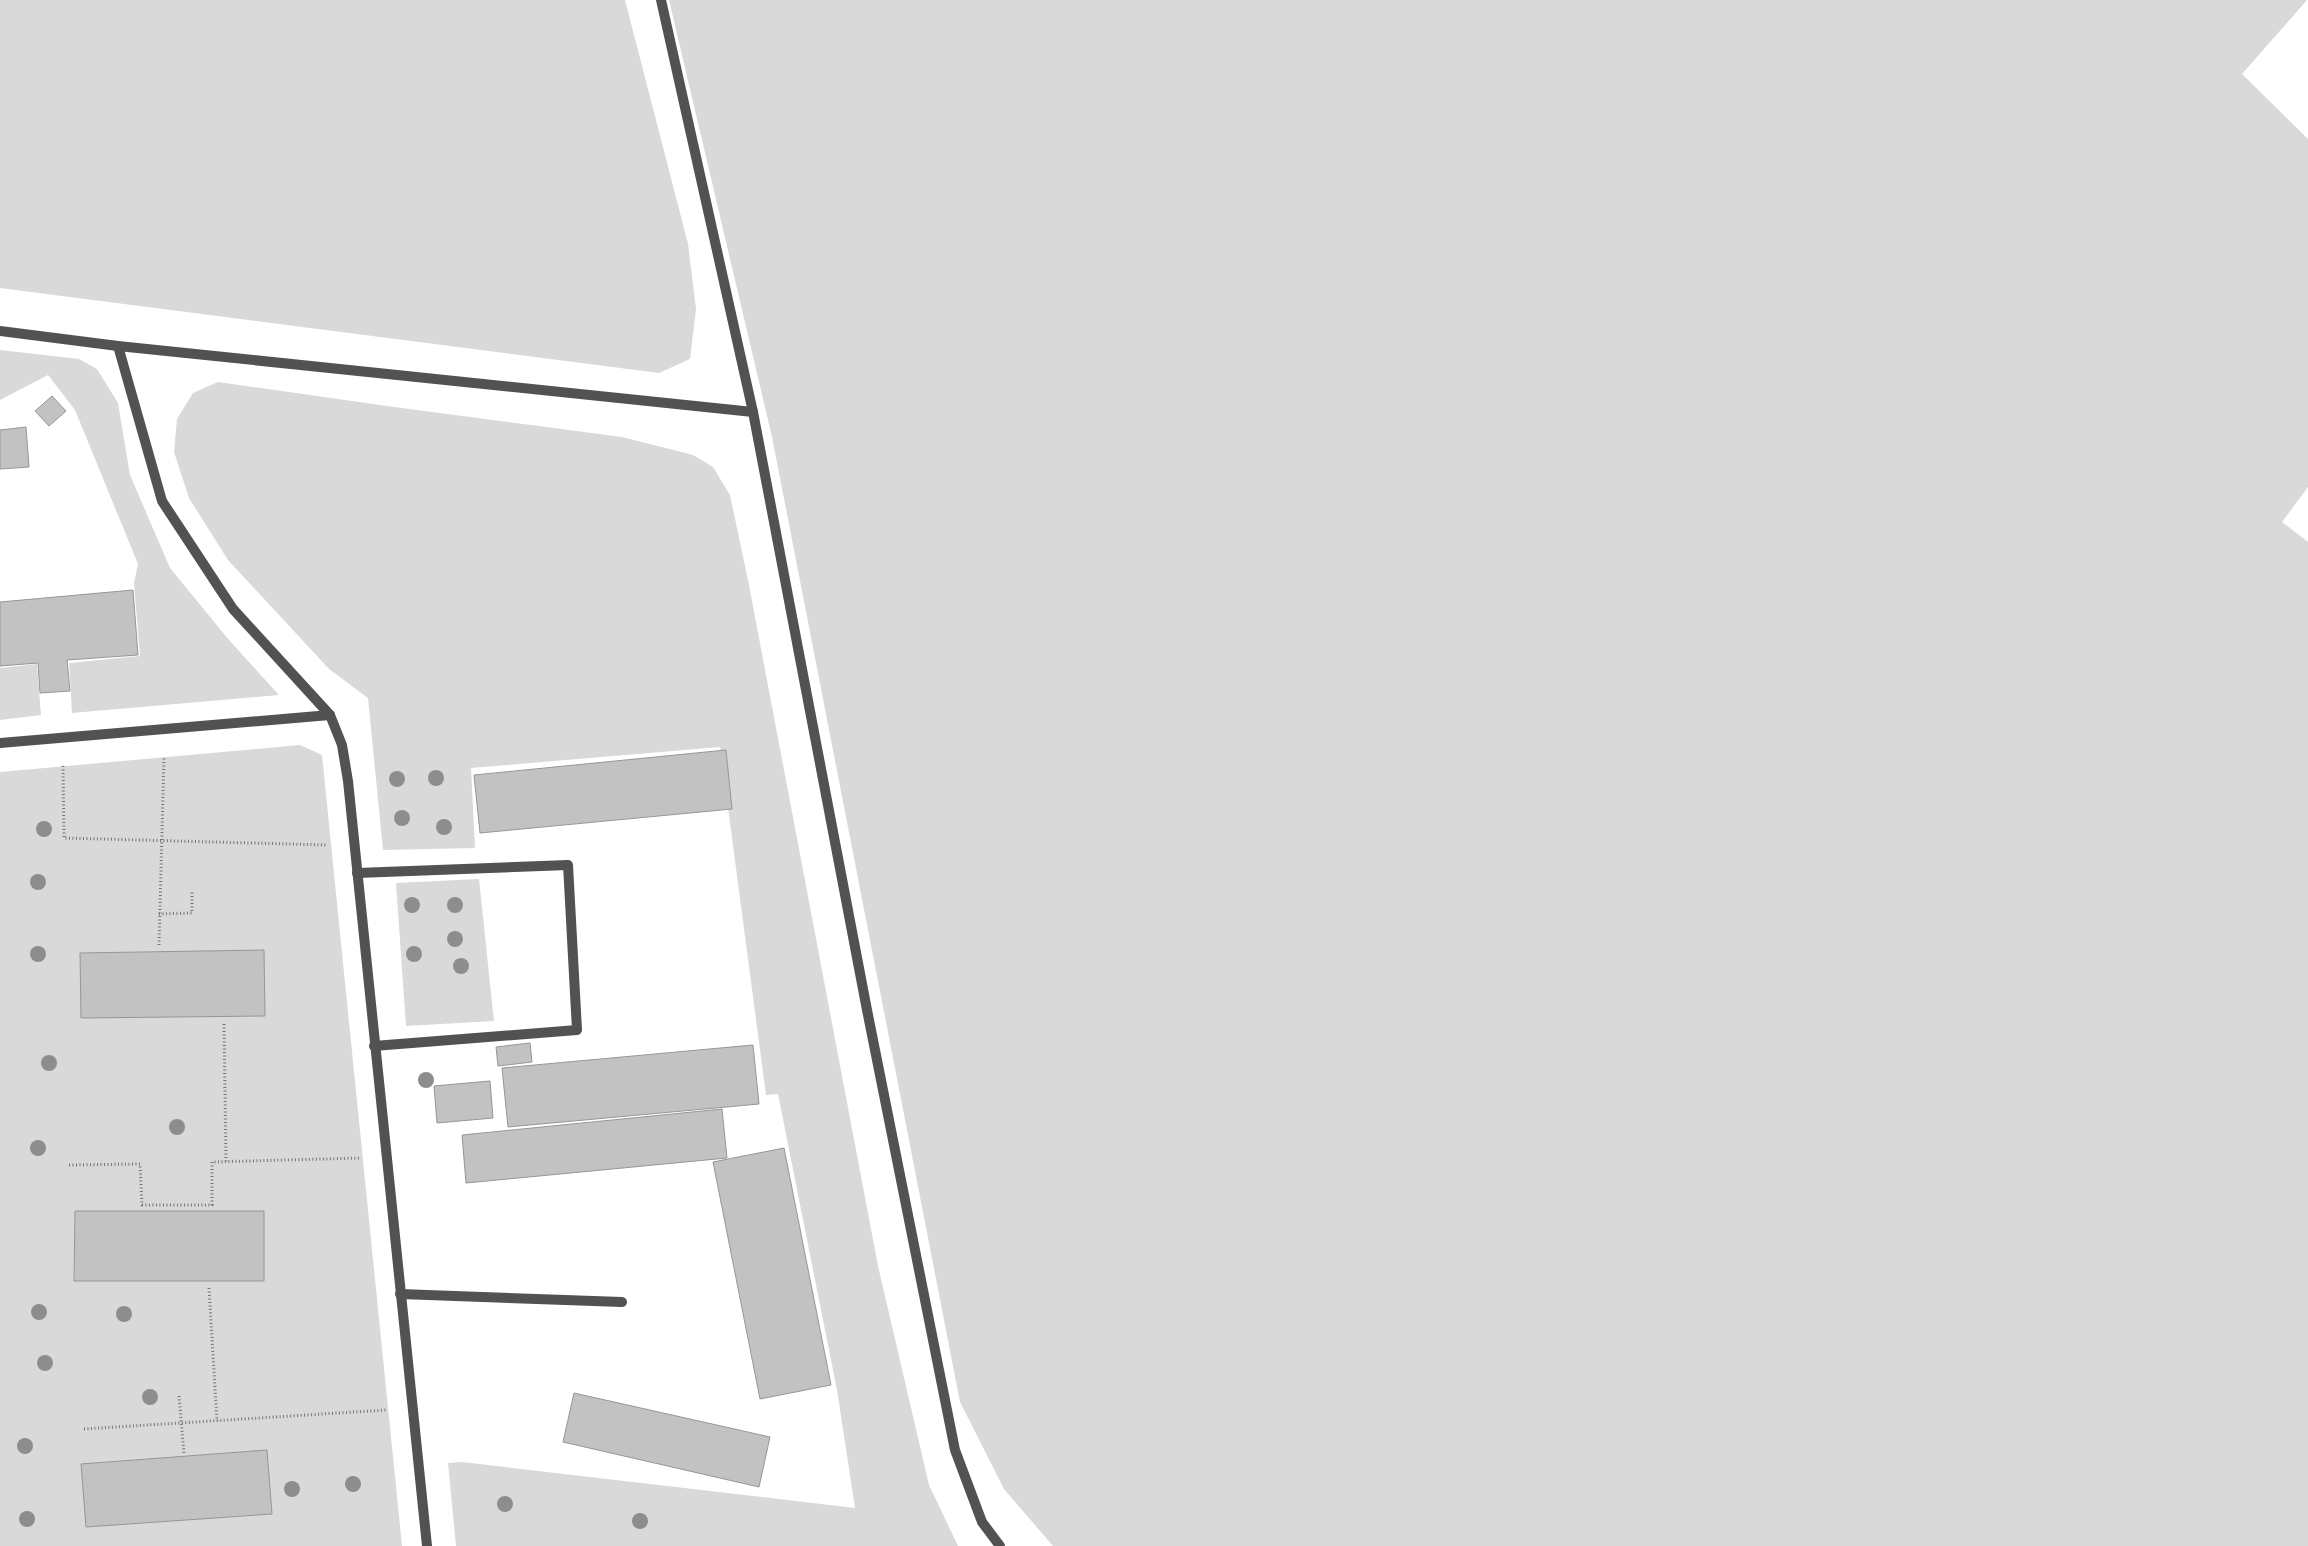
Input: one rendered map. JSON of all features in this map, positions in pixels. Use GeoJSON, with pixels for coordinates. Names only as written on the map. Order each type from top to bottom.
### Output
{"type":"FeatureCollection","features":[{"type":"Feature","properties":{"kind":"lane"},"geometry":{"type":"LineString","coordinates":[[661,0],[753,412],[867,1010],[955,1450],[982,1522],[1000,1546]]}},
{"type":"Feature","properties":{"kind":"lane"},"geometry":{"type":"LineString","coordinates":[[0,331],[118,346],[753,412]]}},
{"type":"Feature","properties":{"kind":"lane"},"geometry":{"type":"LineString","coordinates":[[118,346],[162,501],[233,609],[330,715],[342,745],[427,1546]]}},
{"type":"Feature","properties":{"kind":"lane"},"geometry":{"type":"LineString","coordinates":[[0,743],[330,715]]}},
{"type":"Feature","properties":{"kind":"lane"},"geometry":{"type":"LineString","coordinates":[[357,873],[568,865],[577,1030],[374,1046]]}},
{"type":"Feature","properties":{"kind":"lane"},"geometry":{"type":"LineString","coordinates":[[400,1294],[622,1302]]}},
{"type":"Feature","properties":{"kind":"path"},"geometry":{"type":"LineString","coordinates":[[159,945],[165,729]]}},
{"type":"Feature","properties":{"kind":"path"},"geometry":{"type":"LineString","coordinates":[[63,738],[64,838],[354,846]]}},
{"type":"Feature","properties":{"kind":"path"},"geometry":{"type":"LineString","coordinates":[[159,914],[192,913],[192,891]]}},
{"type":"Feature","properties":{"kind":"path"},"geometry":{"type":"LineString","coordinates":[[224,1024],[226,1161]]}},
{"type":"Feature","properties":{"kind":"path"},"geometry":{"type":"LineString","coordinates":[[69,1165],[140,1164],[142,1205],[212,1205],[212,1162],[386,1158]]}},
{"type":"Feature","properties":{"kind":"path"},"geometry":{"type":"LineString","coordinates":[[209,1288],[217,1421]]}},
{"type":"Feature","properties":{"kind":"path"},"geometry":{"type":"LineString","coordinates":[[179,1396],[184,1453]]}},
{"type":"Feature","properties":{"kind":"path"},"geometry":{"type":"LineString","coordinates":[[84,1429],[412,1408]]}},
{"type":"Feature","properties":{"kind":"shaded area"},"geometry":{"type":"Polygon","coordinates":[[[0,0],[625,0],[688,244],[696,309],[690,359],[659,373],[0,288],[0,0]]]}},
{"type":"Feature","properties":{"kind":"shaded area"},"geometry":{"type":"Polygon","coordinates":[[[669,0],[2307,0],[2242,74],[2308,139],[2308,487],[2282,522],[2308,542],[2308,1546],[1053,1546],[1004,1489],[960,1402],[772,437],[669,0]]]}},
{"type":"Feature","properties":{"kind":"shaded area"},"geometry":{"type":"Polygon","coordinates":[[[0,350],[79,359],[97,369],[118,403],[130,475],[170,568],[229,640],[279,695],[72,713],[69,663],[140,656],[134,583],[138,564],[75,410],[48,375],[0,400],[0,350]]]}},
{"type":"Feature","properties":{"kind":"shaded area"},"geometry":{"type":"Polygon","coordinates":[[[218,382],[622,437],[693,455],[713,467],[730,495],[749,585],[878,1266],[929,1485],[958,1546],[456,1546],[448,1463],[462,1462],[855,1508],[837,1390],[778,1094],[766,1095],[720,747],[471,768],[475,848],[383,850],[368,698],[329,669],[228,560],[189,498],[174,452],[177,419],[193,393],[218,382]]]}},
{"type":"Feature","properties":{"kind":"shaded area"},"geometry":{"type":"Polygon","coordinates":[[[37,664],[41,715],[0,720],[0,668],[37,664]]]}},
{"type":"Feature","properties":{"kind":"shaded area"},"geometry":{"type":"Polygon","coordinates":[[[300,745],[322,755],[402,1546],[0,1546],[0,772],[300,745]]]}},
{"type":"Feature","properties":{"kind":"shaded area"},"geometry":{"type":"Polygon","coordinates":[[[479,879],[494,1021],[406,1026],[396,883],[479,879]]]}},
{"type":"Feature","properties":{"kind":"building"},"geometry":{"type":"Polygon","coordinates":[[[52,396],[66,411],[49,426],[35,411],[52,396]]]}},
{"type":"Feature","properties":{"kind":"building"},"geometry":{"type":"Polygon","coordinates":[[[26,427],[29,467],[0,469],[0,430],[26,427]]]}},
{"type":"Feature","properties":{"kind":"building"},"geometry":{"type":"Polygon","coordinates":[[[133,590],[138,655],[67,660],[70,691],[40,693],[38,663],[0,666],[0,602],[133,590]]]}},
{"type":"Feature","properties":{"kind":"building"},"geometry":{"type":"Polygon","coordinates":[[[726,750],[732,809],[480,833],[474,775],[726,750]]]}},
{"type":"Feature","properties":{"kind":"building"},"geometry":{"type":"Polygon","coordinates":[[[264,950],[265,1016],[81,1018],[80,953],[264,950]]]}},
{"type":"Feature","properties":{"kind":"building"},"geometry":{"type":"Polygon","coordinates":[[[530,1043],[532,1062],[498,1066],[496,1047],[530,1043]]]}},
{"type":"Feature","properties":{"kind":"building"},"geometry":{"type":"Polygon","coordinates":[[[753,1045],[759,1104],[508,1127],[502,1068],[753,1045]]]}},
{"type":"Feature","properties":{"kind":"building"},"geometry":{"type":"Polygon","coordinates":[[[490,1081],[493,1118],[437,1123],[434,1086],[490,1081]]]}},
{"type":"Feature","properties":{"kind":"building"},"geometry":{"type":"Polygon","coordinates":[[[722,1109],[727,1158],[466,1183],[462,1135],[722,1109]]]}},
{"type":"Feature","properties":{"kind":"building"},"geometry":{"type":"Polygon","coordinates":[[[784,1148],[831,1385],[760,1399],[713,1162],[784,1148]]]}},
{"type":"Feature","properties":{"kind":"building"},"geometry":{"type":"Polygon","coordinates":[[[75,1211],[264,1211],[264,1281],[74,1281],[75,1211]]]}},
{"type":"Feature","properties":{"kind":"building"},"geometry":{"type":"Polygon","coordinates":[[[574,1393],[770,1437],[759,1487],[563,1442],[574,1393]]]}},
{"type":"Feature","properties":{"kind":"building"},"geometry":{"type":"Polygon","coordinates":[[[267,1450],[272,1514],[86,1527],[81,1464],[267,1450]]]}}]}
